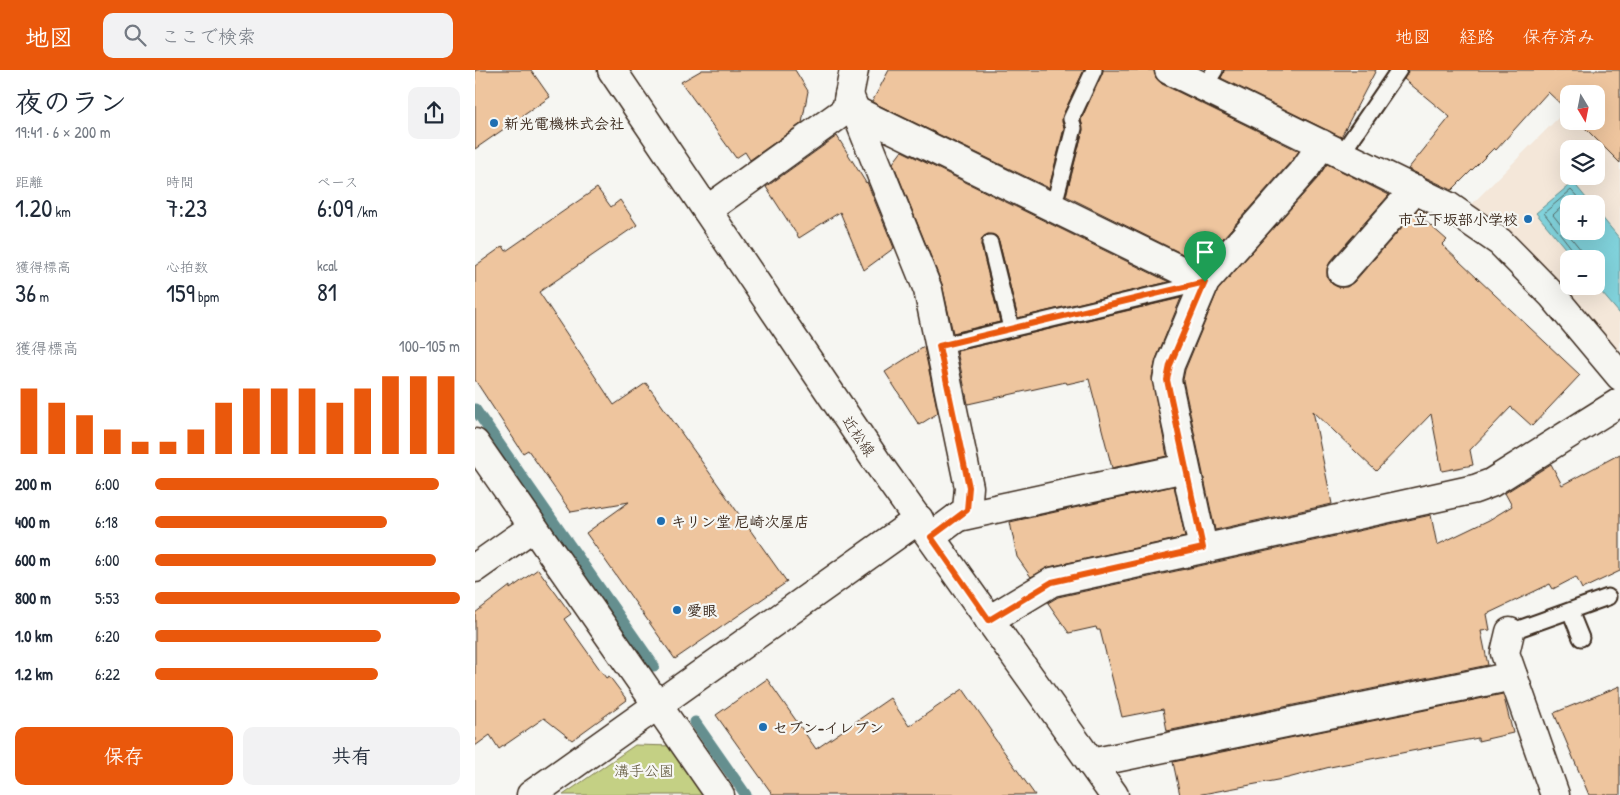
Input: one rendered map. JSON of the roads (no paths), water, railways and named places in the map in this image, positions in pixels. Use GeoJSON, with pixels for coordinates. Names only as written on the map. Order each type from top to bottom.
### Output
{"type":"FeatureCollection","features":[{"type":"Feature","properties":{"kind":"street","name":"近松線"},"geometry":{"type":"LineString","coordinates":[[612,70],[877,462],[1114,795]]}},
{"type":"Feature","properties":{"kind":"street"},"geometry":{"type":"LineString","coordinates":[[1169,70],[1209,78],[1332,148],[1449,206],[1500,242],[1553,296],[1620,376]]}},
{"type":"Feature","properties":{"kind":"street"},"geometry":{"type":"LineString","coordinates":[[707,210],[847,110],[853,92]]}},
{"type":"Feature","properties":{"kind":"street"},"geometry":{"type":"LineString","coordinates":[[853,92],[1053,208],[1205,282]]}},
{"type":"Feature","properties":{"kind":"street"},"geometry":{"type":"LineString","coordinates":[[853,92],[928,290],[969,487],[967,510],[958,517]]}},
{"type":"Feature","properties":{"kind":"street"},"geometry":{"type":"LineString","coordinates":[[1203,548],[1167,380],[1170,365],[1205,282],[1305,169],[1332,148]]}},
{"type":"Feature","properties":{"kind":"street"},"geometry":{"type":"LineString","coordinates":[[1342,272],[1415,189]]}},
{"type":"Feature","properties":{"kind":"street"},"geometry":{"type":"LineString","coordinates":[[989,620],[1052,582],[1475,489],[1491,483],[1620,402]]}},
{"type":"Feature","properties":{"kind":"street"},"geometry":{"type":"LineString","coordinates":[[477,449],[721,795]]}},
{"type":"Feature","properties":{"kind":"street"},"geometry":{"type":"LineString","coordinates":[[531,795],[658,706],[925,528],[958,517],[1185,468]]}},
{"type":"Feature","properties":{"kind":"street"},"geometry":{"type":"LineString","coordinates":[[475,568],[533,527]]}},
{"type":"Feature","properties":{"kind":"street"},"geometry":{"type":"LineString","coordinates":[[1510,632],[1505,653],[1555,795]]}},
{"type":"Feature","properties":{"kind":"street"},"geometry":{"type":"LineString","coordinates":[[1091,763],[1513,676]]}},
{"type":"Feature","properties":{"kind":"lane"},"geometry":{"type":"LineString","coordinates":[[1053,208],[1074,128],[1071,119],[1094,70]]}},
{"type":"Feature","properties":{"kind":"lane"},"geometry":{"type":"LineString","coordinates":[[1332,148],[1399,70]]}},
{"type":"Feature","properties":{"kind":"lane"},"geometry":{"type":"LineString","coordinates":[[990,243],[1011,328]]}},
{"type":"Feature","properties":{"kind":"lane"},"geometry":{"type":"LineString","coordinates":[[939,346],[1205,282]]}},
{"type":"Feature","properties":{"kind":"lane"},"geometry":{"type":"LineString","coordinates":[[1510,632],[1608,597]]}},
{"type":"Feature","properties":{"kind":"lane"},"geometry":{"type":"LineString","coordinates":[[1570,610],[1581,638]]}},
{"type":"Feature","properties":{"kind":"water"},"geometry":{"type":"Polygon","coordinates":[[[1569,185],[1575,185],[1584,195],[1560,195],[1560,240],[1605,240],[1605,221],[1620,239],[1620,314],[1604,295],[1605,250],[1567,250],[1536,213],[1569,185]]]}},
{"type":"Feature","properties":{"kind":"waterway"},"geometry":{"type":"LineString","coordinates":[[475,409],[654,666]]}},
{"type":"Feature","properties":{"kind":"waterway"},"geometry":{"type":"LineString","coordinates":[[695,722],[746,795]]}},
{"type":"Feature","properties":{"kind":"place","name":"新光電機株式会社"},"geometry":{"type":"Point","coordinates":[494,123]}},
{"type":"Feature","properties":{"kind":"place","name":"市立下坂部小学校"},"geometry":{"type":"Point","coordinates":[1528,219]}},
{"type":"Feature","properties":{"kind":"place","name":"キリン堂 尼崎次屋店"},"geometry":{"type":"Point","coordinates":[661,521]}},
{"type":"Feature","properties":{"kind":"place","name":"愛眼"},"geometry":{"type":"Point","coordinates":[677,610]}},
{"type":"Feature","properties":{"kind":"place","name":"セブン-イレブン"},"geometry":{"type":"Point","coordinates":[763,727]}},
{"type":"Feature","properties":{"kind":"park label","name":"溝手公園"},"geometry":{"type":"Point","coordinates":[644,770]}}]}
